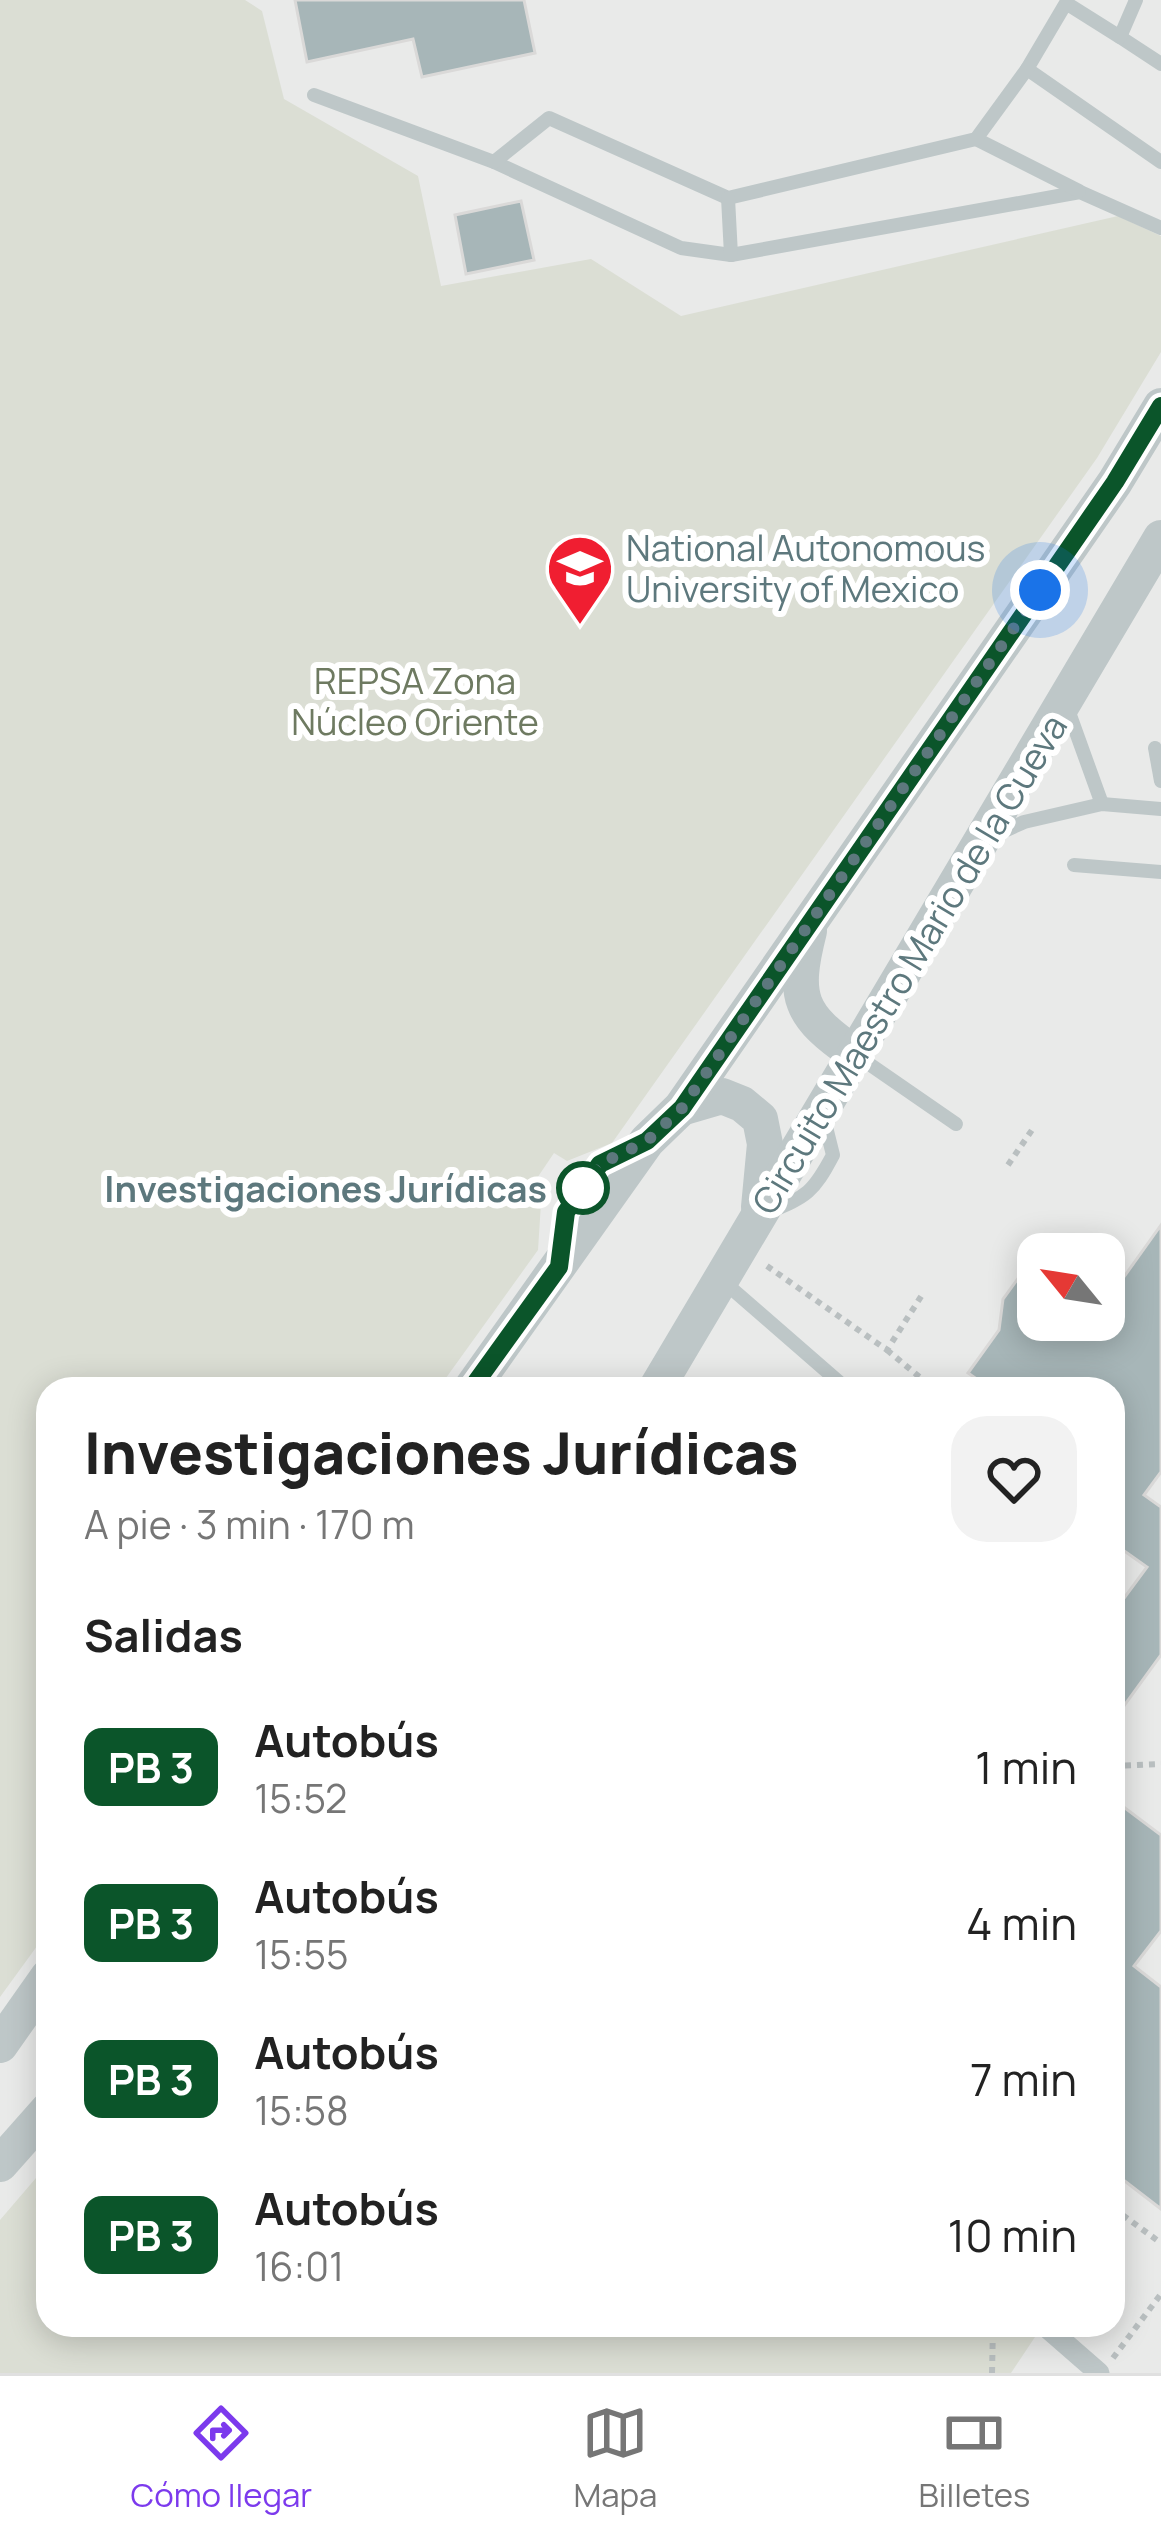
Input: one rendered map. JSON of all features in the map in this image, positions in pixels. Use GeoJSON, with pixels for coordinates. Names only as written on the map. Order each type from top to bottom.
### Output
{"type":"FeatureCollection","features":[{"type":"Feature","properties":{"kind":"street"},"geometry":{"type":"LineString","coordinates":[[480,1377],[647,1141],[682,1108],[1115,482],[1161,406]]}},
{"type":"Feature","properties":{"kind":"street","name":"Circuito Maestro Mario de la Cueva"},"geometry":{"type":"LineString","coordinates":[[663,1377],[1161,538]]}},
{"type":"Feature","properties":{"kind":"street"},"geometry":{"type":"LineString","coordinates":[[812,916],[799,988],[806,1014],[855,1054]]}},
{"type":"Feature","properties":{"kind":"street"},"geometry":{"type":"LineString","coordinates":[[682,1108],[722,1096],[760,1119],[765,1144],[749,1232]]}},
{"type":"Feature","properties":{"kind":"street"},"geometry":{"type":"LineString","coordinates":[[0,2045],[36,1993]]}},
{"type":"Feature","properties":{"kind":"street"},"geometry":{"type":"LineString","coordinates":[[0,2164],[36,2124]]}},
{"type":"Feature","properties":{"kind":"street"},"geometry":{"type":"LineString","coordinates":[[1058,2337],[1100,2373]]}},
{"type":"Feature","properties":{"kind":"lane"},"geometry":{"type":"LineString","coordinates":[[1120,37],[1136,0]]}},
{"type":"Feature","properties":{"kind":"lane"},"geometry":{"type":"LineString","coordinates":[[976,139],[1027,69],[1066,4],[1161,64]]}},
{"type":"Feature","properties":{"kind":"lane"},"geometry":{"type":"LineString","coordinates":[[1027,69],[1161,162]]}},
{"type":"Feature","properties":{"kind":"lane"},"geometry":{"type":"LineString","coordinates":[[314,95],[494,162],[681,248],[731,255],[1080,192]]}},
{"type":"Feature","properties":{"kind":"lane"},"geometry":{"type":"LineString","coordinates":[[494,162],[549,118],[728,198],[976,139],[1161,228]]}},
{"type":"Feature","properties":{"kind":"lane"},"geometry":{"type":"LineString","coordinates":[[728,198],[731,255]]}},
{"type":"Feature","properties":{"kind":"lane"},"geometry":{"type":"LineString","coordinates":[[1064,701],[1102,804]]}},
{"type":"Feature","properties":{"kind":"lane"},"geometry":{"type":"LineString","coordinates":[[1156,748],[1161,781]]}},
{"type":"Feature","properties":{"kind":"lane"},"geometry":{"type":"LineString","coordinates":[[983,840],[1024,822],[1102,804],[1161,808]]}},
{"type":"Feature","properties":{"kind":"lane"},"geometry":{"type":"LineString","coordinates":[[1074,865],[1161,872]]}},
{"type":"Feature","properties":{"kind":"lane"},"geometry":{"type":"LineString","coordinates":[[855,1054],[956,1124]]}},
{"type":"Feature","properties":{"kind":"lane"},"geometry":{"type":"LineString","coordinates":[[721,1280],[833,1377]]}},
{"type":"Feature","properties":{"kind":"path"},"geometry":{"type":"LineString","coordinates":[[1009,1165],[1034,1127]]}},
{"type":"Feature","properties":{"kind":"path"},"geometry":{"type":"LineString","coordinates":[[749,1232],[920,1377]]}},
{"type":"Feature","properties":{"kind":"path"},"geometry":{"type":"LineString","coordinates":[[887,1350],[922,1295]]}},
{"type":"Feature","properties":{"kind":"path"},"geometry":{"type":"LineString","coordinates":[[1125,1766],[1161,1764]]}},
{"type":"Feature","properties":{"kind":"path"},"geometry":{"type":"LineString","coordinates":[[1125,2217],[1161,2243]]}},
{"type":"Feature","properties":{"kind":"path"},"geometry":{"type":"LineString","coordinates":[[1100,2373],[1161,2294]]}},
{"type":"Feature","properties":{"kind":"path"},"geometry":{"type":"LineString","coordinates":[[992,2373],[993,2337]]}},
{"type":"Feature","properties":{"kind":"shaded area","name":"REPSA Zona Núcleo Oriente"},"geometry":{"type":"Polygon","coordinates":[[[0,0],[1161,0],[1161,2373],[0,2373],[0,0]]]}},
{"type":"Feature","properties":{"kind":"green space","name":"REPSA Zona Núcleo Oriente"},"geometry":{"type":"Polygon","coordinates":[[[0,0],[245,0],[262,11],[284,99],[418,176],[441,286],[591,259],[681,316],[1118,216],[1161,236],[1161,352],[1097,458],[612,1143],[567,1161],[554,1153],[527,1193],[541,1203],[538,1250],[447,1377],[36,1377],[36,1948],[0,1997],[0,0]]]}},
{"type":"Feature","properties":{"kind":"green space"},"geometry":{"type":"Polygon","coordinates":[[[36,2178],[36,2337],[1035,2337],[1011,2373],[0,2373],[0,2220],[36,2178]]]}},
{"type":"Feature","properties":{"kind":"building"},"geometry":{"type":"Polygon","coordinates":[[[295,0],[524,0],[535,53],[422,77],[413,39],[307,62],[295,0]]]}},
{"type":"Feature","properties":{"kind":"building"},"geometry":{"type":"Polygon","coordinates":[[[521,201],[534,260],[466,274],[455,215],[521,201]]]}},
{"type":"Feature","properties":{"kind":"building"},"geometry":{"type":"Polygon","coordinates":[[[1161,1225],[1161,1472],[1144,1495],[1161,1507],[1161,1655],[1125,1704],[1125,1597],[1147,1567],[1125,1551],[1125,1377],[974,1377],[968,1373],[999,1330],[1003,1299],[1017,1280],[1017,1341],[1125,1341],[1125,1275],[1161,1225]]]}},
{"type":"Feature","properties":{"kind":"building"},"geometry":{"type":"Polygon","coordinates":[[[1125,1808],[1161,1835],[1161,1931],[1134,1966],[1161,1987],[1161,2209],[1125,2181],[1125,1808]]]}},
{"type":"Feature","properties":{"kind":"bus line"},"geometry":{"type":"LineString","coordinates":[[480,1377],[559,1267],[566,1212],[600,1164],[647,1141],[682,1108],[1115,482],[1161,406]]}},
{"type":"Feature","properties":{"kind":"place","name":"National Autonomous University of Mexico"},"geometry":{"type":"Point","coordinates":[580,627]}},
{"type":"Feature","properties":{"kind":"place","name":"Investigaciones Jurídicas"},"geometry":{"type":"Point","coordinates":[583,1188]}},
{"type":"Feature","properties":{"kind":"route"},"geometry":{"type":"LineString","coordinates":[[583,1188],[600,1164],[647,1141],[682,1108],[1040,590]]}}]}
